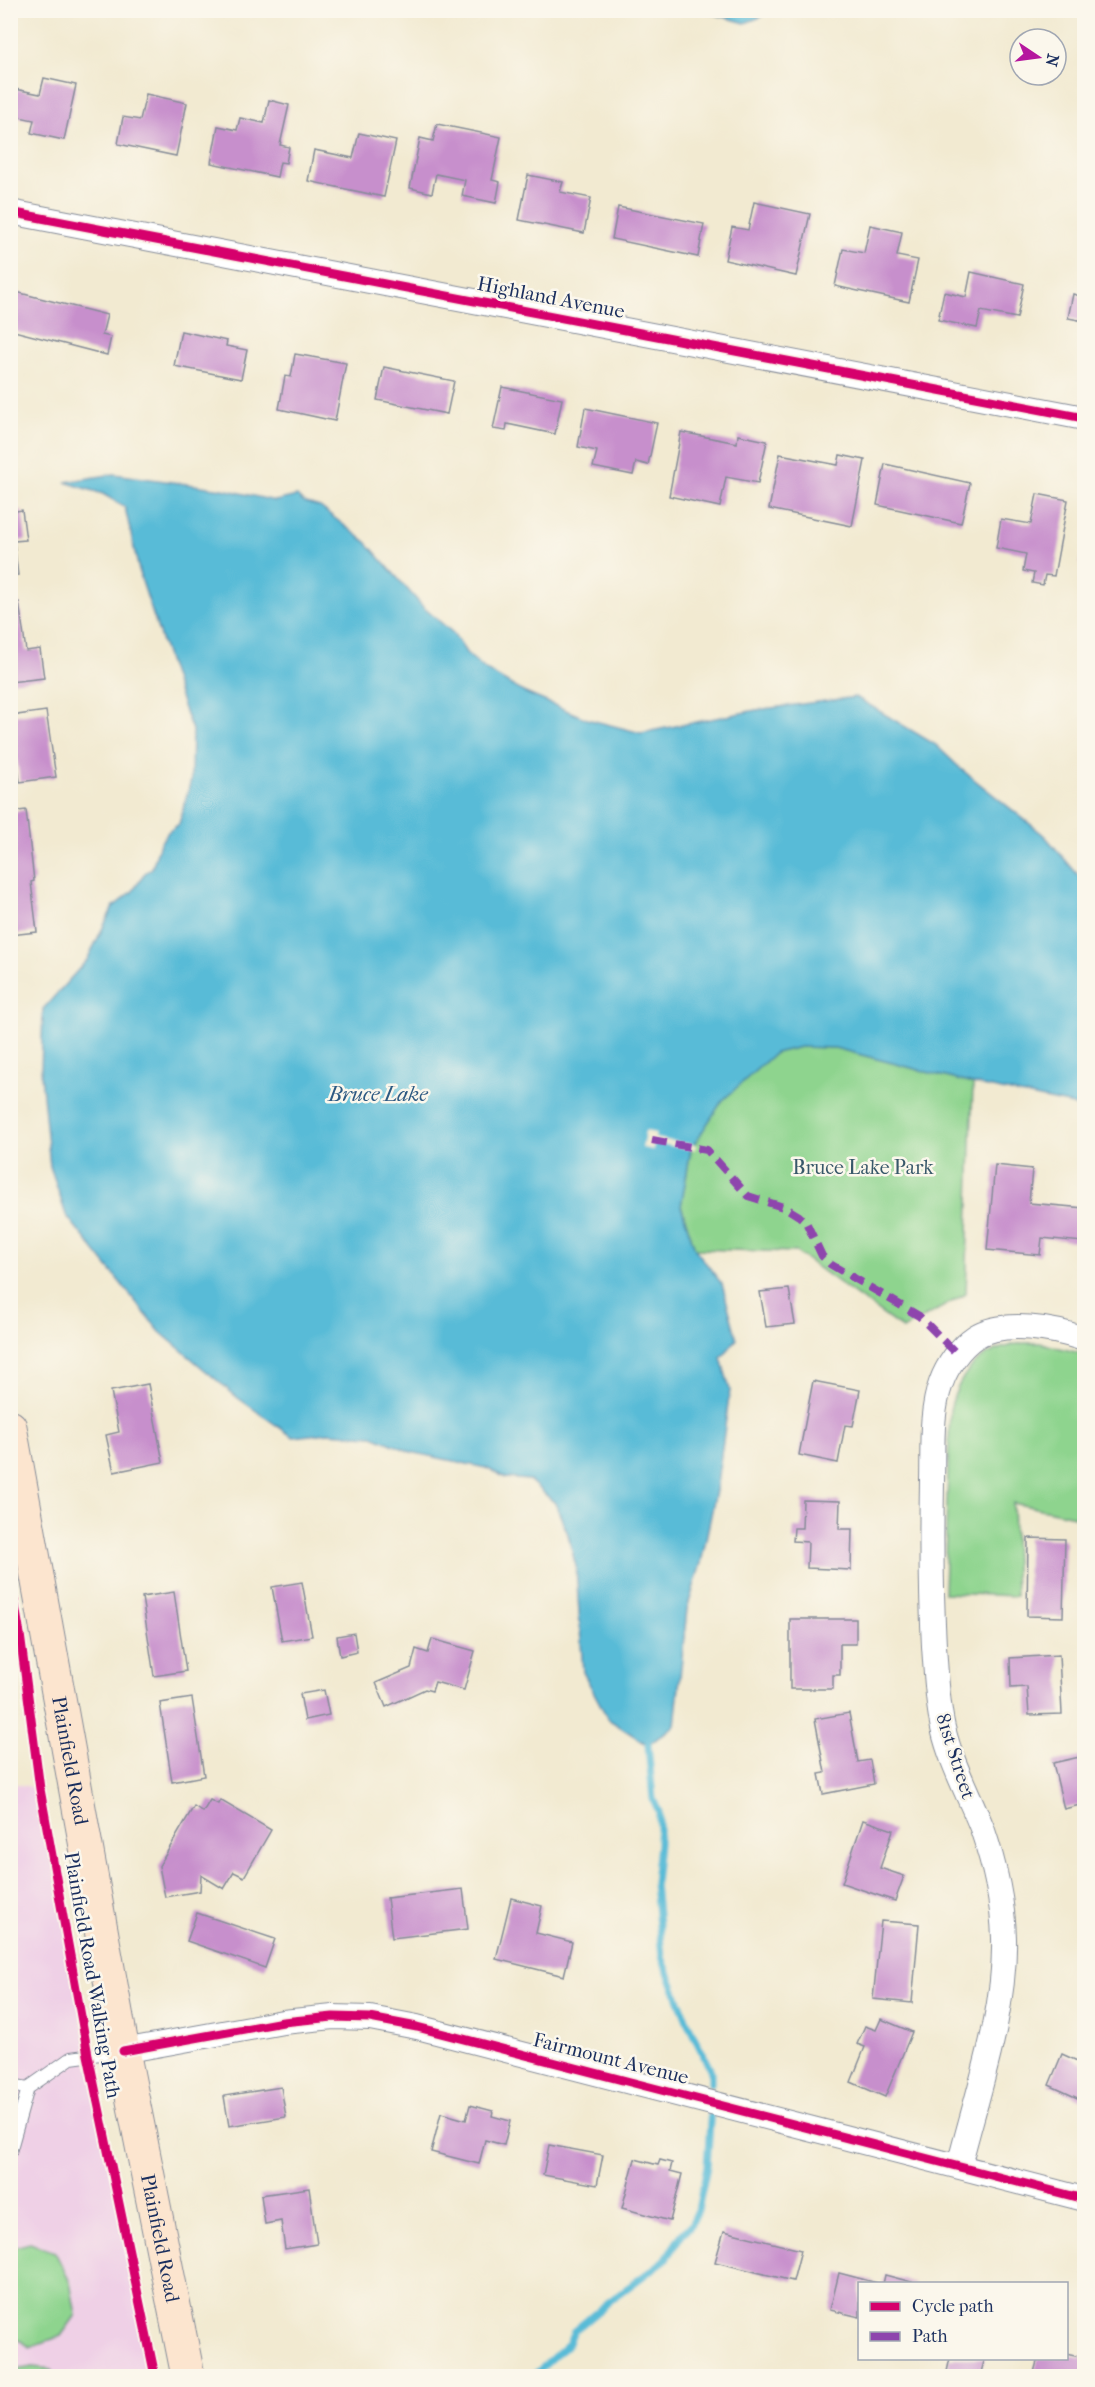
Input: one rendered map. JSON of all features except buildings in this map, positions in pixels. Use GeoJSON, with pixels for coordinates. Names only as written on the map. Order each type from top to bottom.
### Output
{"type":"FeatureCollection","features":[{"type":"Feature","properties":{"kind":"main road","name":"Plainfield Road"},"geometry":{"type":"LineString","coordinates":[[10,1427],[123,2051],[188,2376]]}},
{"type":"Feature","properties":{"kind":"street","name":"Highland Avenue"},"geometry":{"type":"LineString","coordinates":[[10,212],[1084,417]]}},
{"type":"Feature","properties":{"kind":"street","name":"81st Street"},"geometry":{"type":"LineString","coordinates":[[959,2166],[998,2010],[1003,1974],[1004,1937],[1001,1901],[991,1857],[943,1728],[935,1664],[931,1545],[934,1419],[941,1383],[957,1354],[976,1336],[993,1330],[1016,1327],[1040,1328],[1084,1339]]}},
{"type":"Feature","properties":{"kind":"street","name":"Fairmount Avenue"},"geometry":{"type":"LineString","coordinates":[[123,2051],[283,2022],[333,2017],[370,2018],[428,2029],[1084,2199]]}},
{"type":"Feature","properties":{"kind":"lane"},"geometry":{"type":"LineString","coordinates":[[10,2152],[28,2088],[71,2058],[123,2051]]}},
{"type":"Feature","properties":{"kind":"lane"},"geometry":{"type":"LineString","coordinates":[[10,2085],[28,2088]]}},
{"type":"Feature","properties":{"kind":"shaded area"},"geometry":{"type":"Polygon","coordinates":[[[11,1783],[40,1789],[88,2055],[155,2376],[11,2376],[11,1783]]]}},
{"type":"Feature","properties":{"kind":"green space","name":"Bruce Lake Park"},"geometry":{"type":"Polygon","coordinates":[[[800,1047],[835,1048],[973,1084],[966,1294],[903,1329],[796,1252],[695,1249],[681,1205],[691,1149],[721,1101],[775,1053],[800,1047]]]}},
{"type":"Feature","properties":{"kind":"green space"},"geometry":{"type":"Polygon","coordinates":[[[1023,1343],[1040,1343],[1084,1354],[1084,1518],[1013,1503],[1016,1596],[944,1593],[950,1410],[954,1396],[967,1372],[975,1363],[996,1350],[1023,1343]]]}},
{"type":"Feature","properties":{"kind":"green space"},"geometry":{"type":"Polygon","coordinates":[[[30,2243],[55,2252],[70,2282],[76,2315],[61,2336],[30,2347],[10,2334],[11,2248],[30,2243]]]}},
{"type":"Feature","properties":{"kind":"green space"},"geometry":{"type":"Polygon","coordinates":[[[32,2367],[51,2369],[54,2376],[11,2376],[11,2371],[32,2367]]]}},
{"type":"Feature","properties":{"kind":"water"},"geometry":{"type":"Polygon","coordinates":[[[765,10],[761,17],[745,23],[707,12],[671,11],[765,10]]]}},
{"type":"Feature","properties":{"kind":"water","name":"Bruce Lake"},"geometry":{"type":"Polygon","coordinates":[[[114,474],[223,489],[275,501],[297,496],[303,502],[320,507],[366,542],[423,607],[453,633],[467,654],[486,670],[523,692],[587,719],[641,733],[756,710],[856,697],[936,745],[961,769],[1045,836],[1084,882],[1084,1111],[1073,1105],[973,1084],[835,1048],[800,1047],[775,1053],[722,1101],[691,1149],[681,1206],[695,1249],[722,1284],[737,1339],[721,1358],[730,1390],[716,1491],[701,1563],[687,1609],[675,1725],[648,1745],[608,1719],[583,1672],[576,1567],[568,1534],[555,1503],[529,1480],[506,1478],[486,1468],[411,1452],[373,1436],[328,1433],[293,1437],[238,1398],[160,1332],[66,1215],[50,1166],[41,1074],[43,1009],[87,960],[113,907],[133,891],[145,873],[152,868],[160,843],[168,832],[179,824],[191,780],[192,730],[140,575],[125,507],[103,494],[65,482],[114,474]]]}},
{"type":"Feature","properties":{"kind":"pier"},"geometry":{"type":"Polygon","coordinates":[[[645,1131],[656,1133],[655,1138],[696,1145],[696,1147],[694,1150],[654,1143],[653,1150],[642,1148],[645,1131]]]}},
{"type":"Feature","properties":{"kind":"waterway"},"geometry":{"type":"LineString","coordinates":[[648,1745],[653,1799],[659,1812],[655,1883],[662,1957],[689,2026],[711,2071],[711,2083]]}},
{"type":"Feature","properties":{"kind":"waterway"},"geometry":{"type":"LineString","coordinates":[[533,2376],[569,2343],[574,2331],[665,2260],[682,2234],[691,2225],[698,2210],[707,2166],[711,2108]]}},
{"type":"Feature","properties":{"kind":"marked path"},"geometry":{"type":"LineString","coordinates":[[652,1140],[707,1150],[748,1196],[786,1208],[806,1222],[822,1256],[830,1264],[919,1316],[957,1354]]}},
{"type":"Feature","properties":{"kind":"cycle path"},"geometry":{"type":"LineString","coordinates":[[10,212],[1084,418]]}},
{"type":"Feature","properties":{"kind":"cycle path","name":"Plainfield Road Walking Path"},"geometry":{"type":"LineString","coordinates":[[10,1578],[20,1634],[40,1789],[88,2055],[155,2376]]}},
{"type":"Feature","properties":{"kind":"cycle path","name":"Plainfield Road Walking Path"},"geometry":{"type":"LineString","coordinates":[[123,2051],[283,2022],[333,2017],[370,2018],[417,2027],[1084,2199]]}}]}
